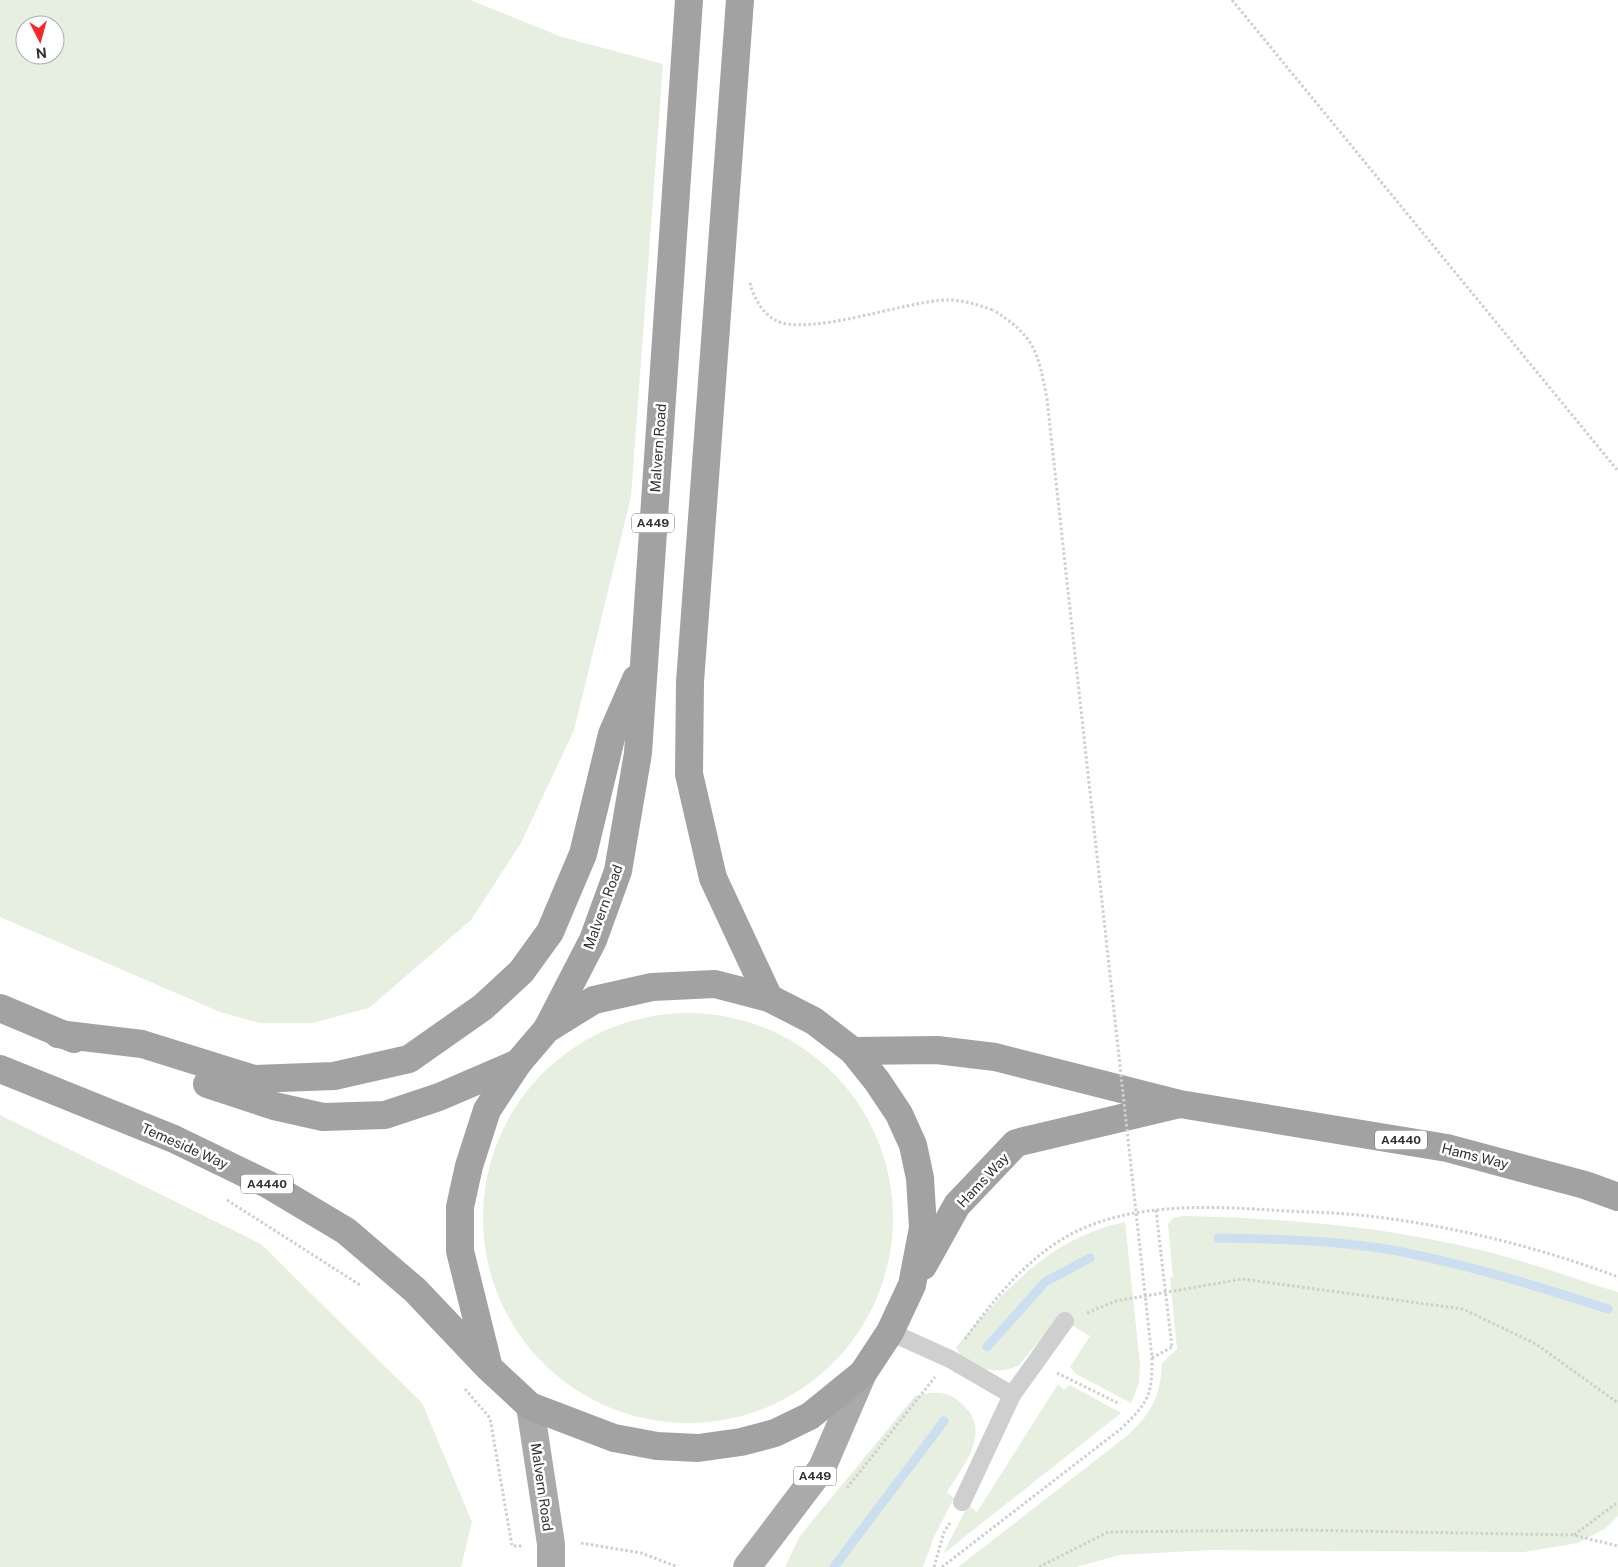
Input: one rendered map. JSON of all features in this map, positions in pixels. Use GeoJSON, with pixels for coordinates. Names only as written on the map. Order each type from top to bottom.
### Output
{"type":"FeatureCollection","features":[{"type":"Feature","properties":{"kind":"highway","name":"Malvern Road"},"geometry":{"type":"LineString","coordinates":[[547,1029],[593,940],[618,871],[638,753],[689,0]]}},
{"type":"Feature","properties":{"kind":"highway"},"geometry":{"type":"LineString","coordinates":[[740,0],[690,682],[689,774],[713,878],[769,998]]}},
{"type":"Feature","properties":{"kind":"highway"},"geometry":{"type":"LineString","coordinates":[[58,1034],[142,1044],[254,1079],[334,1076],[410,1059],[483,1007],[521,972],[550,932],[583,854],[612,734],[643,662]]}},
{"type":"Feature","properties":{"kind":"highway"},"geometry":{"type":"LineString","coordinates":[[489,1368],[460,1251],[460,1206],[469,1166],[487,1110],[518,1063],[547,1029],[594,1000],[652,987],[715,984],[769,998],[814,1021],[853,1051],[900,1114],[913,1145],[920,1178],[922,1228],[912,1285],[890,1332],[863,1373],[810,1416],[775,1433],[741,1442],[698,1448],[657,1446],[614,1438],[530,1406]]}},
{"type":"Feature","properties":{"kind":"highway"},"geometry":{"type":"LineString","coordinates":[[0,1008],[58,1034],[274,1106],[323,1117],[385,1115],[439,1097],[518,1063]]}},
{"type":"Feature","properties":{"kind":"highway","name":"Hams Way"},"geometry":{"type":"LineString","coordinates":[[853,1051],[937,1050],[995,1057],[1180,1104],[1447,1148],[1585,1185],[1618,1197]]}},
{"type":"Feature","properties":{"kind":"highway","name":"Temeside Way"},"geometry":{"type":"LineString","coordinates":[[0,1069],[174,1139],[269,1185],[346,1231],[415,1290],[489,1368],[530,1406]]}},
{"type":"Feature","properties":{"kind":"highway","name":"Hams Way"},"geometry":{"type":"LineString","coordinates":[[912,1285],[957,1205],[1016,1144],[1180,1104]]}},
{"type":"Feature","properties":{"kind":"main road","name":"A449"},"geometry":{"type":"LineString","coordinates":[[746,1567],[822,1468],[863,1373]]}},
{"type":"Feature","properties":{"kind":"main road","name":"Malvern Road"},"geometry":{"type":"LineString","coordinates":[[530,1406],[551,1544],[551,1567]]}},
{"type":"Feature","properties":{"kind":"lane"},"geometry":{"type":"LineString","coordinates":[[962,1502],[1012,1395],[1066,1321]]}},
{"type":"Feature","properties":{"kind":"lane"},"geometry":{"type":"LineString","coordinates":[[890,1332],[950,1359],[1012,1395]]}},
{"type":"Feature","properties":{"kind":"path"},"geometry":{"type":"LineString","coordinates":[[1232,0],[1618,471]]}},
{"type":"Feature","properties":{"kind":"path"},"geometry":{"type":"LineString","coordinates":[[750,279],[758,304],[775,320],[796,324],[831,322],[947,300],[968,302],[993,310],[1013,322],[1030,341],[1039,360],[1047,399],[1152,1358],[1152,1384],[1148,1398],[1122,1428],[942,1567]]}},
{"type":"Feature","properties":{"kind":"path"},"geometry":{"type":"LineString","coordinates":[[219,1195],[366,1288]]}},
{"type":"Feature","properties":{"kind":"path"},"geometry":{"type":"LineString","coordinates":[[845,1490],[950,1359],[1001,1291],[1036,1259],[1074,1232],[1104,1221],[1156,1210],[1239,1208],[1359,1215],[1464,1232],[1588,1266],[1618,1277]]}},
{"type":"Feature","properties":{"kind":"path"},"geometry":{"type":"LineString","coordinates":[[1152,1358],[1172,1347],[1156,1210]]}},
{"type":"Feature","properties":{"kind":"path"},"geometry":{"type":"LineString","coordinates":[[1066,1321],[1116,1301],[1242,1279],[1454,1308],[1463,1310],[1536,1344],[1618,1403]]}},
{"type":"Feature","properties":{"kind":"path"},"geometry":{"type":"LineString","coordinates":[[1037,1362],[1120,1404]]}},
{"type":"Feature","properties":{"kind":"path"},"geometry":{"type":"LineString","coordinates":[[459,1382],[490,1418],[512,1546]]}},
{"type":"Feature","properties":{"kind":"path"},"geometry":{"type":"LineString","coordinates":[[934,1567],[944,1532],[962,1502]]}},
{"type":"Feature","properties":{"kind":"path"},"geometry":{"type":"LineString","coordinates":[[1573,1535],[1618,1502]]}},
{"type":"Feature","properties":{"kind":"path"},"geometry":{"type":"LineString","coordinates":[[1040,1567],[1108,1532],[1300,1530],[1573,1535],[1618,1546]]}},
{"type":"Feature","properties":{"kind":"path"},"geometry":{"type":"LineString","coordinates":[[578,1542],[641,1553],[678,1567]]}},
{"type":"Feature","properties":{"kind":"green space"},"geometry":{"type":"Polygon","coordinates":[[[0,0],[470,0],[562,37],[663,64],[631,497],[574,730],[521,843],[471,920],[369,1008],[312,1023],[260,1023],[220,1012],[0,917],[0,0]]]}},
{"type":"Feature","properties":{"kind":"green space"},"geometry":{"type":"Polygon","coordinates":[[[688,1013],[728,1017],[767,1028],[802,1047],[833,1073],[859,1104],[878,1139],[889,1178],[893,1218],[889,1258],[878,1297],[859,1332],[833,1363],[802,1389],[767,1408],[728,1419],[688,1423],[648,1419],[609,1408],[574,1389],[543,1363],[517,1332],[498,1297],[487,1258],[483,1218],[487,1178],[498,1139],[517,1104],[543,1073],[574,1047],[609,1028],[648,1017],[688,1013]]]}},
{"type":"Feature","properties":{"kind":"green space"},"geometry":{"type":"Polygon","coordinates":[[[0,1115],[261,1244],[422,1403],[472,1522],[461,1567],[0,1567],[0,1115]]]}},
{"type":"Feature","properties":{"kind":"green space"},"geometry":{"type":"Polygon","coordinates":[[[1183,1216],[1295,1221],[1407,1235],[1498,1254],[1618,1292],[1618,1516],[1606,1528],[1578,1543],[1524,1552],[1210,1550],[1120,1555],[1076,1567],[958,1567],[1128,1435],[1149,1411],[1157,1394],[1162,1363],[1177,1349],[1170,1278],[1173,1277],[1168,1224],[1173,1218],[1183,1216]]]}},
{"type":"Feature","properties":{"kind":"green space"},"geometry":{"type":"Polygon","coordinates":[[[1125,1222],[1140,1364],[1139,1383],[1131,1403],[1076,1374],[1070,1367],[1090,1336],[1059,1318],[1018,1366],[1000,1370],[982,1369],[974,1366],[961,1355],[956,1347],[992,1306],[1030,1270],[1073,1240],[1125,1222]]]}},
{"type":"Feature","properties":{"kind":"green space"},"geometry":{"type":"Polygon","coordinates":[[[1058,1384],[1064,1390],[1070,1385],[1121,1413],[943,1554],[968,1505],[977,1512],[1058,1384]]]}},
{"type":"Feature","properties":{"kind":"green space"},"geometry":{"type":"Polygon","coordinates":[[[930,1393],[948,1395],[964,1406],[972,1416],[975,1438],[972,1450],[947,1492],[954,1498],[933,1539],[923,1567],[785,1567],[800,1536],[915,1396],[930,1393]]]}},
{"type":"Feature","properties":{"kind":"waterway"},"geometry":{"type":"LineString","coordinates":[[1218,1238],[1327,1242],[1392,1250],[1501,1276],[1608,1309]]}},
{"type":"Feature","properties":{"kind":"waterway"},"geometry":{"type":"LineString","coordinates":[[987,1347],[1045,1282],[1090,1258]]}},
{"type":"Feature","properties":{"kind":"waterway"},"geometry":{"type":"LineString","coordinates":[[834,1567],[944,1421]]}}]}
